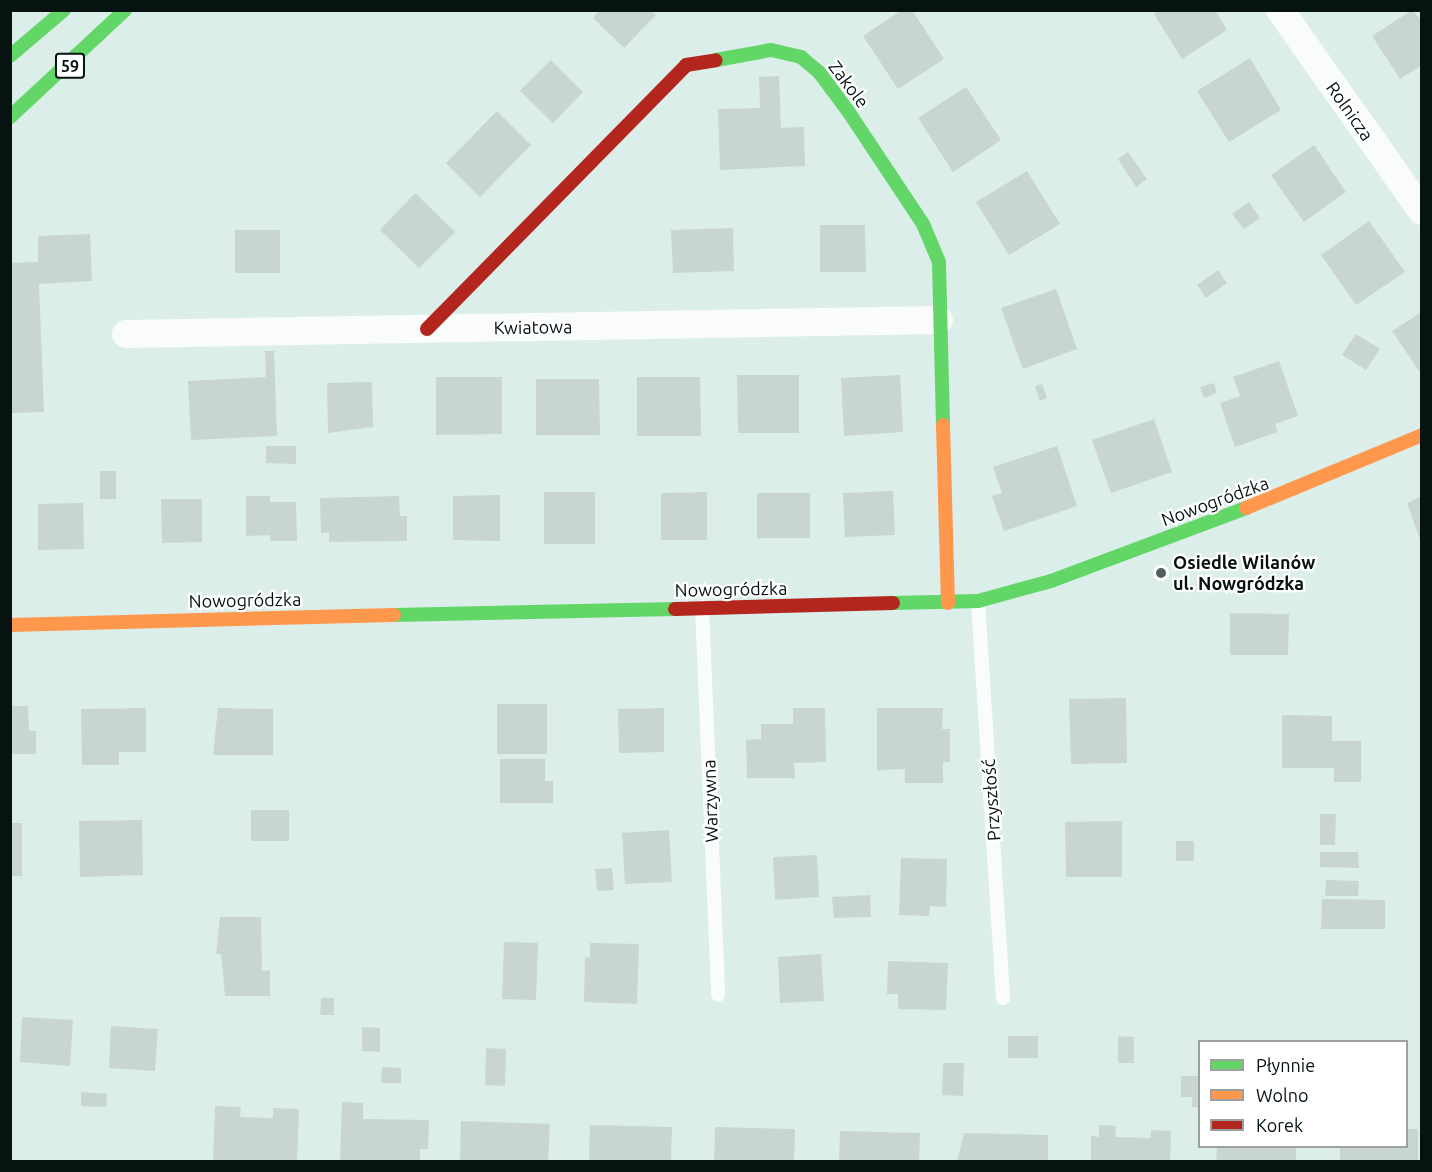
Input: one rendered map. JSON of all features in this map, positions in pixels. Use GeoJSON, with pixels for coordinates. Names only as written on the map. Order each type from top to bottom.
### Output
{"type":"FeatureCollection","features":[{"type":"Feature","properties":{"kind":"street","name":"59"},"geometry":{"type":"LineString","coordinates":[[10,56],[64,10]]}},
{"type":"Feature","properties":{"kind":"street","name":"59"},"geometry":{"type":"LineString","coordinates":[[10,117],[125,10]]}},
{"type":"Feature","properties":{"kind":"street","name":"Rolnicza"},"geometry":{"type":"LineString","coordinates":[[1280,10],[1422,211]]}},
{"type":"Feature","properties":{"kind":"street","name":"Zakole"},"geometry":{"type":"LineString","coordinates":[[427,329],[686,64],[771,50],[801,57],[819,72],[922,224],[939,262],[948,603]]}},
{"type":"Feature","properties":{"kind":"street","name":"Kwiatowa"},"geometry":{"type":"LineString","coordinates":[[126,334],[939,320]]}},
{"type":"Feature","properties":{"kind":"street","name":"Nowogródzka"},"geometry":{"type":"LineString","coordinates":[[10,625],[702,606],[978,601],[1051,581],[1290,492],[1422,435]]}},
{"type":"Feature","properties":{"kind":"lane","name":"Przyszłość"},"geometry":{"type":"LineString","coordinates":[[978,601],[1004,998]]}},
{"type":"Feature","properties":{"kind":"lane","name":"Warzywna"},"geometry":{"type":"LineString","coordinates":[[702,606],[718,995]]}},
{"type":"Feature","properties":{"kind":"building"},"geometry":{"type":"Polygon","coordinates":[[[600,10],[651,10],[656,15],[624,48],[593,18],[600,10]]]}},
{"type":"Feature","properties":{"kind":"building"},"geometry":{"type":"Polygon","coordinates":[[[902,10],[912,10],[944,59],[898,89],[863,36],[902,10]]]}},
{"type":"Feature","properties":{"kind":"building"},"geometry":{"type":"Polygon","coordinates":[[[1160,10],[1215,10],[1227,30],[1182,59],[1154,14],[1160,10]]]}},
{"type":"Feature","properties":{"kind":"building"},"geometry":{"type":"Polygon","coordinates":[[[1412,10],[1422,21],[1422,65],[1400,79],[1372,36],[1412,10]]]}},
{"type":"Feature","properties":{"kind":"building"},"geometry":{"type":"Polygon","coordinates":[[[1250,58],[1281,110],[1229,142],[1197,91],[1250,58]]]}},
{"type":"Feature","properties":{"kind":"building"},"geometry":{"type":"Polygon","coordinates":[[[551,60],[583,92],[553,123],[520,91],[551,60]]]}},
{"type":"Feature","properties":{"kind":"building"},"geometry":{"type":"Polygon","coordinates":[[[779,76],[781,128],[804,127],[805,166],[720,170],[718,109],[760,108],[759,77],[779,76]]]}},
{"type":"Feature","properties":{"kind":"building"},"geometry":{"type":"Polygon","coordinates":[[[966,87],[1001,140],[953,172],[918,118],[966,87]]]}},
{"type":"Feature","properties":{"kind":"building"},"geometry":{"type":"Polygon","coordinates":[[[497,111],[531,145],[480,197],[446,163],[497,111]]]}},
{"type":"Feature","properties":{"kind":"building"},"geometry":{"type":"Polygon","coordinates":[[[1314,145],[1346,192],[1304,222],[1271,175],[1314,145]]]}},
{"type":"Feature","properties":{"kind":"building"},"geometry":{"type":"Polygon","coordinates":[[[1128,152],[1147,179],[1136,187],[1118,159],[1128,152]]]}},
{"type":"Feature","properties":{"kind":"building"},"geometry":{"type":"Polygon","coordinates":[[[1027,171],[1060,224],[1009,255],[976,202],[1027,171]]]}},
{"type":"Feature","properties":{"kind":"building"},"geometry":{"type":"Polygon","coordinates":[[[415,193],[455,232],[419,268],[380,230],[415,193]]]}},
{"type":"Feature","properties":{"kind":"building"},"geometry":{"type":"Polygon","coordinates":[[[1249,202],[1260,218],[1244,229],[1232,214],[1249,202]]]}},
{"type":"Feature","properties":{"kind":"building"},"geometry":{"type":"Polygon","coordinates":[[[1369,221],[1405,272],[1356,305],[1321,255],[1369,221]]]}},
{"type":"Feature","properties":{"kind":"building"},"geometry":{"type":"Polygon","coordinates":[[[820,225],[865,225],[866,272],[820,272],[820,225]]]}},
{"type":"Feature","properties":{"kind":"building"},"geometry":{"type":"Polygon","coordinates":[[[733,228],[734,271],[673,273],[671,230],[733,228]]]}},
{"type":"Feature","properties":{"kind":"building"},"geometry":{"type":"Polygon","coordinates":[[[235,230],[280,230],[280,273],[235,273],[235,230]]]}},
{"type":"Feature","properties":{"kind":"building"},"geometry":{"type":"Polygon","coordinates":[[[90,234],[92,281],[39,284],[44,412],[10,413],[10,263],[38,262],[38,236],[90,234]]]}},
{"type":"Feature","properties":{"kind":"building"},"geometry":{"type":"Polygon","coordinates":[[[1218,270],[1227,283],[1206,298],[1197,285],[1218,270]]]}},
{"type":"Feature","properties":{"kind":"building"},"geometry":{"type":"Polygon","coordinates":[[[1056,289],[1077,349],[1023,369],[1001,308],[1056,289]]]}},
{"type":"Feature","properties":{"kind":"building"},"geometry":{"type":"Polygon","coordinates":[[[1422,312],[1422,370],[1419,371],[1392,331],[1422,312]]]}},
{"type":"Feature","properties":{"kind":"building"},"geometry":{"type":"Polygon","coordinates":[[[1356,334],[1380,349],[1366,370],[1342,355],[1356,334]]]}},
{"type":"Feature","properties":{"kind":"building"},"geometry":{"type":"Polygon","coordinates":[[[265,351],[274,351],[277,436],[191,440],[188,381],[266,377],[265,351]]]}},
{"type":"Feature","properties":{"kind":"building"},"geometry":{"type":"Polygon","coordinates":[[[1279,361],[1298,416],[1275,424],[1278,432],[1235,447],[1220,403],[1240,396],[1233,377],[1279,361]]]}},
{"type":"Feature","properties":{"kind":"building"},"geometry":{"type":"Polygon","coordinates":[[[737,375],[799,375],[799,433],[738,433],[737,375]]]}},
{"type":"Feature","properties":{"kind":"building"},"geometry":{"type":"Polygon","coordinates":[[[900,375],[903,432],[844,436],[841,378],[900,375]]]}},
{"type":"Feature","properties":{"kind":"building"},"geometry":{"type":"Polygon","coordinates":[[[436,377],[502,377],[502,434],[436,435],[436,377]]]}},
{"type":"Feature","properties":{"kind":"building"},"geometry":{"type":"Polygon","coordinates":[[[637,377],[700,377],[701,436],[637,436],[637,377]]]}},
{"type":"Feature","properties":{"kind":"building"},"geometry":{"type":"Polygon","coordinates":[[[536,379],[599,379],[600,435],[536,435],[536,379]]]}},
{"type":"Feature","properties":{"kind":"building"},"geometry":{"type":"Polygon","coordinates":[[[372,382],[373,427],[328,433],[327,383],[372,382]]]}},
{"type":"Feature","properties":{"kind":"building"},"geometry":{"type":"Polygon","coordinates":[[[1214,383],[1217,393],[1204,398],[1200,387],[1214,383]]]}},
{"type":"Feature","properties":{"kind":"building"},"geometry":{"type":"Polygon","coordinates":[[[1042,384],[1047,398],[1040,401],[1035,386],[1042,384]]]}},
{"type":"Feature","properties":{"kind":"building"},"geometry":{"type":"Polygon","coordinates":[[[1154,419],[1172,472],[1111,493],[1092,440],[1154,419]]]}},
{"type":"Feature","properties":{"kind":"building"},"geometry":{"type":"Polygon","coordinates":[[[266,446],[296,446],[296,464],[266,463],[266,446]]]}},
{"type":"Feature","properties":{"kind":"building"},"geometry":{"type":"Polygon","coordinates":[[[1057,446],[1077,506],[1004,531],[992,496],[1002,493],[993,467],[1057,446]]]}},
{"type":"Feature","properties":{"kind":"building"},"geometry":{"type":"Polygon","coordinates":[[[100,471],[116,471],[116,499],[100,499],[100,471]]]}},
{"type":"Feature","properties":{"kind":"building"},"geometry":{"type":"Polygon","coordinates":[[[893,491],[895,535],[845,537],[843,493],[893,491]]]}},
{"type":"Feature","properties":{"kind":"building"},"geometry":{"type":"Polygon","coordinates":[[[544,492],[595,492],[595,544],[544,544],[544,492]]]}},
{"type":"Feature","properties":{"kind":"building"},"geometry":{"type":"Polygon","coordinates":[[[707,492],[707,540],[661,540],[661,493],[707,492]]]}},
{"type":"Feature","properties":{"kind":"building"},"geometry":{"type":"Polygon","coordinates":[[[757,493],[810,493],[810,538],[757,538],[757,493]]]}},
{"type":"Feature","properties":{"kind":"building"},"geometry":{"type":"Polygon","coordinates":[[[500,495],[500,541],[453,540],[453,496],[500,495]]]}},
{"type":"Feature","properties":{"kind":"building"},"geometry":{"type":"Polygon","coordinates":[[[246,496],[270,496],[270,502],[296,502],[297,541],[270,541],[270,535],[246,536],[246,496]]]}},
{"type":"Feature","properties":{"kind":"building"},"geometry":{"type":"Polygon","coordinates":[[[399,496],[400,516],[407,516],[407,541],[329,542],[329,532],[321,533],[320,498],[399,496]]]}},
{"type":"Feature","properties":{"kind":"building"},"geometry":{"type":"Polygon","coordinates":[[[1422,496],[1422,542],[1421,542],[1407,503],[1422,496]]]}},
{"type":"Feature","properties":{"kind":"building"},"geometry":{"type":"Polygon","coordinates":[[[161,499],[202,499],[202,542],[162,543],[161,499]]]}},
{"type":"Feature","properties":{"kind":"building"},"geometry":{"type":"Polygon","coordinates":[[[83,503],[84,549],[38,550],[38,504],[83,503]]]}},
{"type":"Feature","properties":{"kind":"building"},"geometry":{"type":"Polygon","coordinates":[[[1230,613],[1289,614],[1288,655],[1230,655],[1230,613]]]}},
{"type":"Feature","properties":{"kind":"building"},"geometry":{"type":"Polygon","coordinates":[[[1126,698],[1127,763],[1071,764],[1069,699],[1126,698]]]}},
{"type":"Feature","properties":{"kind":"building"},"geometry":{"type":"Polygon","coordinates":[[[497,704],[547,704],[547,754],[497,754],[497,704]]]}},
{"type":"Feature","properties":{"kind":"building"},"geometry":{"type":"Polygon","coordinates":[[[10,706],[28,706],[29,731],[36,731],[36,754],[10,754],[10,706]]]}},
{"type":"Feature","properties":{"kind":"building"},"geometry":{"type":"Polygon","coordinates":[[[146,708],[146,752],[119,752],[119,765],[82,765],[81,709],[146,708]]]}},
{"type":"Feature","properties":{"kind":"building"},"geometry":{"type":"Polygon","coordinates":[[[218,708],[273,709],[273,755],[213,755],[218,708]]]}},
{"type":"Feature","properties":{"kind":"building"},"geometry":{"type":"Polygon","coordinates":[[[664,708],[664,752],[619,753],[618,709],[664,708]]]}},
{"type":"Feature","properties":{"kind":"building"},"geometry":{"type":"Polygon","coordinates":[[[793,708],[825,708],[826,762],[794,763],[795,778],[747,778],[746,740],[761,739],[761,724],[793,724],[793,708]]]}},
{"type":"Feature","properties":{"kind":"building"},"geometry":{"type":"Polygon","coordinates":[[[877,708],[943,708],[942,729],[950,729],[950,762],[943,762],[943,783],[905,783],[905,769],[877,770],[877,708]]]}},
{"type":"Feature","properties":{"kind":"building"},"geometry":{"type":"Polygon","coordinates":[[[1282,715],[1332,716],[1332,741],[1361,741],[1361,782],[1334,782],[1334,768],[1282,768],[1282,715]]]}},
{"type":"Feature","properties":{"kind":"building"},"geometry":{"type":"Polygon","coordinates":[[[500,759],[545,759],[545,781],[553,781],[553,803],[500,803],[500,759]]]}},
{"type":"Feature","properties":{"kind":"building"},"geometry":{"type":"Polygon","coordinates":[[[251,810],[289,810],[289,841],[251,841],[251,810]]]}},
{"type":"Feature","properties":{"kind":"building"},"geometry":{"type":"Polygon","coordinates":[[[1320,814],[1336,814],[1335,845],[1320,845],[1320,814]]]}},
{"type":"Feature","properties":{"kind":"building"},"geometry":{"type":"Polygon","coordinates":[[[142,820],[143,875],[80,877],[79,821],[142,820]]]}},
{"type":"Feature","properties":{"kind":"building"},"geometry":{"type":"Polygon","coordinates":[[[1122,821],[1122,877],[1066,877],[1065,822],[1122,821]]]}},
{"type":"Feature","properties":{"kind":"building"},"geometry":{"type":"Polygon","coordinates":[[[10,823],[22,823],[22,876],[10,876],[10,823]]]}},
{"type":"Feature","properties":{"kind":"building"},"geometry":{"type":"Polygon","coordinates":[[[669,830],[672,882],[625,884],[622,833],[669,830]]]}},
{"type":"Feature","properties":{"kind":"building"},"geometry":{"type":"Polygon","coordinates":[[[1176,841],[1194,841],[1194,861],[1176,861],[1176,841]]]}},
{"type":"Feature","properties":{"kind":"building"},"geometry":{"type":"Polygon","coordinates":[[[1320,852],[1358,852],[1359,868],[1320,867],[1320,852]]]}},
{"type":"Feature","properties":{"kind":"building"},"geometry":{"type":"Polygon","coordinates":[[[817,855],[819,897],[775,900],[773,857],[817,855]]]}},
{"type":"Feature","properties":{"kind":"building"},"geometry":{"type":"Polygon","coordinates":[[[901,858],[947,859],[946,907],[930,906],[929,916],[899,915],[901,858]]]}},
{"type":"Feature","properties":{"kind":"building"},"geometry":{"type":"Polygon","coordinates":[[[612,868],[614,890],[597,891],[595,869],[612,868]]]}},
{"type":"Feature","properties":{"kind":"building"},"geometry":{"type":"Polygon","coordinates":[[[1326,880],[1359,881],[1358,896],[1325,896],[1326,880]]]}},
{"type":"Feature","properties":{"kind":"building"},"geometry":{"type":"Polygon","coordinates":[[[870,895],[871,917],[834,918],[832,897],[870,895]]]}},
{"type":"Feature","properties":{"kind":"building"},"geometry":{"type":"Polygon","coordinates":[[[1322,899],[1385,900],[1385,929],[1321,929],[1322,899]]]}},
{"type":"Feature","properties":{"kind":"building"},"geometry":{"type":"Polygon","coordinates":[[[220,917],[261,917],[262,971],[270,970],[270,996],[225,996],[221,954],[216,954],[220,917]]]}},
{"type":"Feature","properties":{"kind":"building"},"geometry":{"type":"Polygon","coordinates":[[[504,942],[538,943],[536,1000],[502,999],[504,942]]]}},
{"type":"Feature","properties":{"kind":"building"},"geometry":{"type":"Polygon","coordinates":[[[590,943],[639,944],[637,1004],[584,1002],[585,958],[590,957],[590,943]]]}},
{"type":"Feature","properties":{"kind":"building"},"geometry":{"type":"Polygon","coordinates":[[[821,954],[824,1001],[780,1003],[778,957],[821,954]]]}},
{"type":"Feature","properties":{"kind":"building"},"geometry":{"type":"Polygon","coordinates":[[[888,961],[948,963],[946,1010],[898,1009],[898,994],[887,994],[888,961]]]}},
{"type":"Feature","properties":{"kind":"building"},"geometry":{"type":"Polygon","coordinates":[[[321,998],[334,998],[334,1015],[320,1015],[321,998]]]}},
{"type":"Feature","properties":{"kind":"building"},"geometry":{"type":"Polygon","coordinates":[[[22,1017],[73,1020],[70,1066],[20,1062],[22,1017]]]}},
{"type":"Feature","properties":{"kind":"building"},"geometry":{"type":"Polygon","coordinates":[[[111,1026],[158,1029],[155,1071],[109,1068],[111,1026]]]}},
{"type":"Feature","properties":{"kind":"building"},"geometry":{"type":"Polygon","coordinates":[[[362,1027],[380,1028],[380,1052],[362,1051],[362,1027]]]}},
{"type":"Feature","properties":{"kind":"building"},"geometry":{"type":"Polygon","coordinates":[[[1008,1036],[1038,1036],[1038,1058],[1008,1058],[1008,1036]]]}},
{"type":"Feature","properties":{"kind":"building"},"geometry":{"type":"Polygon","coordinates":[[[1118,1036],[1134,1037],[1134,1063],[1118,1063],[1118,1036]]]}},
{"type":"Feature","properties":{"kind":"building"},"geometry":{"type":"Polygon","coordinates":[[[486,1048],[506,1049],[505,1086],[485,1085],[486,1048]]]}},
{"type":"Feature","properties":{"kind":"building"},"geometry":{"type":"Polygon","coordinates":[[[943,1063],[964,1063],[963,1096],[942,1095],[943,1063]]]}},
{"type":"Feature","properties":{"kind":"building"},"geometry":{"type":"Polygon","coordinates":[[[382,1067],[401,1068],[401,1083],[381,1083],[382,1067]]]}},
{"type":"Feature","properties":{"kind":"building"},"geometry":{"type":"Polygon","coordinates":[[[1181,1076],[1198,1076],[1198,1107],[1192,1107],[1192,1097],[1181,1097],[1181,1076]]]}},
{"type":"Feature","properties":{"kind":"building"},"geometry":{"type":"Polygon","coordinates":[[[81,1092],[107,1094],[106,1107],[81,1106],[81,1092]]]}},
{"type":"Feature","properties":{"kind":"building"},"geometry":{"type":"Polygon","coordinates":[[[342,1102],[363,1103],[363,1119],[429,1120],[428,1149],[420,1149],[420,1162],[340,1162],[342,1102]]]}},
{"type":"Feature","properties":{"kind":"building"},"geometry":{"type":"Polygon","coordinates":[[[215,1106],[241,1107],[240,1117],[273,1118],[273,1108],[299,1109],[297,1162],[213,1162],[215,1106]]]}},
{"type":"Feature","properties":{"kind":"building"},"geometry":{"type":"Polygon","coordinates":[[[461,1121],[550,1124],[548,1162],[460,1162],[461,1121]]]}},
{"type":"Feature","properties":{"kind":"building"},"geometry":{"type":"Polygon","coordinates":[[[590,1125],[672,1127],[671,1162],[589,1162],[590,1125]]]}},
{"type":"Feature","properties":{"kind":"building"},"geometry":{"type":"Polygon","coordinates":[[[1099,1125],[1116,1126],[1115,1137],[1151,1138],[1151,1130],[1171,1131],[1170,1162],[1091,1162],[1091,1136],[1099,1137],[1099,1125]]]}},
{"type":"Feature","properties":{"kind":"building"},"geometry":{"type":"Polygon","coordinates":[[[715,1127],[795,1129],[794,1162],[714,1162],[715,1127]]]}},
{"type":"Feature","properties":{"kind":"building"},"geometry":{"type":"Polygon","coordinates":[[[1408,1129],[1418,1129],[1418,1162],[1340,1162],[1340,1148],[1408,1148],[1408,1129]]]}},
{"type":"Feature","properties":{"kind":"building"},"geometry":{"type":"Polygon","coordinates":[[[840,1131],[920,1133],[919,1162],[839,1162],[840,1131]]]}},
{"type":"Feature","properties":{"kind":"building"},"geometry":{"type":"Polygon","coordinates":[[[964,1133],[1048,1135],[1048,1162],[957,1162],[964,1133]]]}},
{"type":"Feature","properties":{"kind":"building"},"geometry":{"type":"Polygon","coordinates":[[[1217,1148],[1296,1148],[1296,1162],[1216,1162],[1217,1148]]]}},
{"type":"Feature","properties":{"kind":"traffic: fast"},"geometry":{"type":"LineString","coordinates":[[10,56],[64,10]]}},
{"type":"Feature","properties":{"kind":"traffic: fast"},"geometry":{"type":"LineString","coordinates":[[10,117],[125,10]]}},
{"type":"Feature","properties":{"kind":"traffic: fast"},"geometry":{"type":"LineString","coordinates":[[716,60],[771,50],[801,57],[819,72],[848,111],[923,224],[939,262],[943,425]]}},
{"type":"Feature","properties":{"kind":"traffic: fast"},"geometry":{"type":"LineString","coordinates":[[893,603],[978,601],[1051,581],[1246,508]]}},
{"type":"Feature","properties":{"kind":"traffic: fast"},"geometry":{"type":"LineString","coordinates":[[394,615],[675,609]]}},
{"type":"Feature","properties":{"kind":"traffic: slow"},"geometry":{"type":"LineString","coordinates":[[943,425],[948,603]]}},
{"type":"Feature","properties":{"kind":"traffic: slow"},"geometry":{"type":"LineString","coordinates":[[1246,508],[1422,435]]}},
{"type":"Feature","properties":{"kind":"traffic: slow"},"geometry":{"type":"LineString","coordinates":[[10,625],[394,615]]}},
{"type":"Feature","properties":{"kind":"traffic: jam"},"geometry":{"type":"LineString","coordinates":[[427,329],[686,65],[716,60]]}},
{"type":"Feature","properties":{"kind":"traffic: jam"},"geometry":{"type":"LineString","coordinates":[[675,609],[893,603]]}},
{"type":"Feature","properties":{"kind":"place","name":"Osiedle Wilanów ul. Nowgródzka"},"geometry":{"type":"Point","coordinates":[1161,573]}}]}
